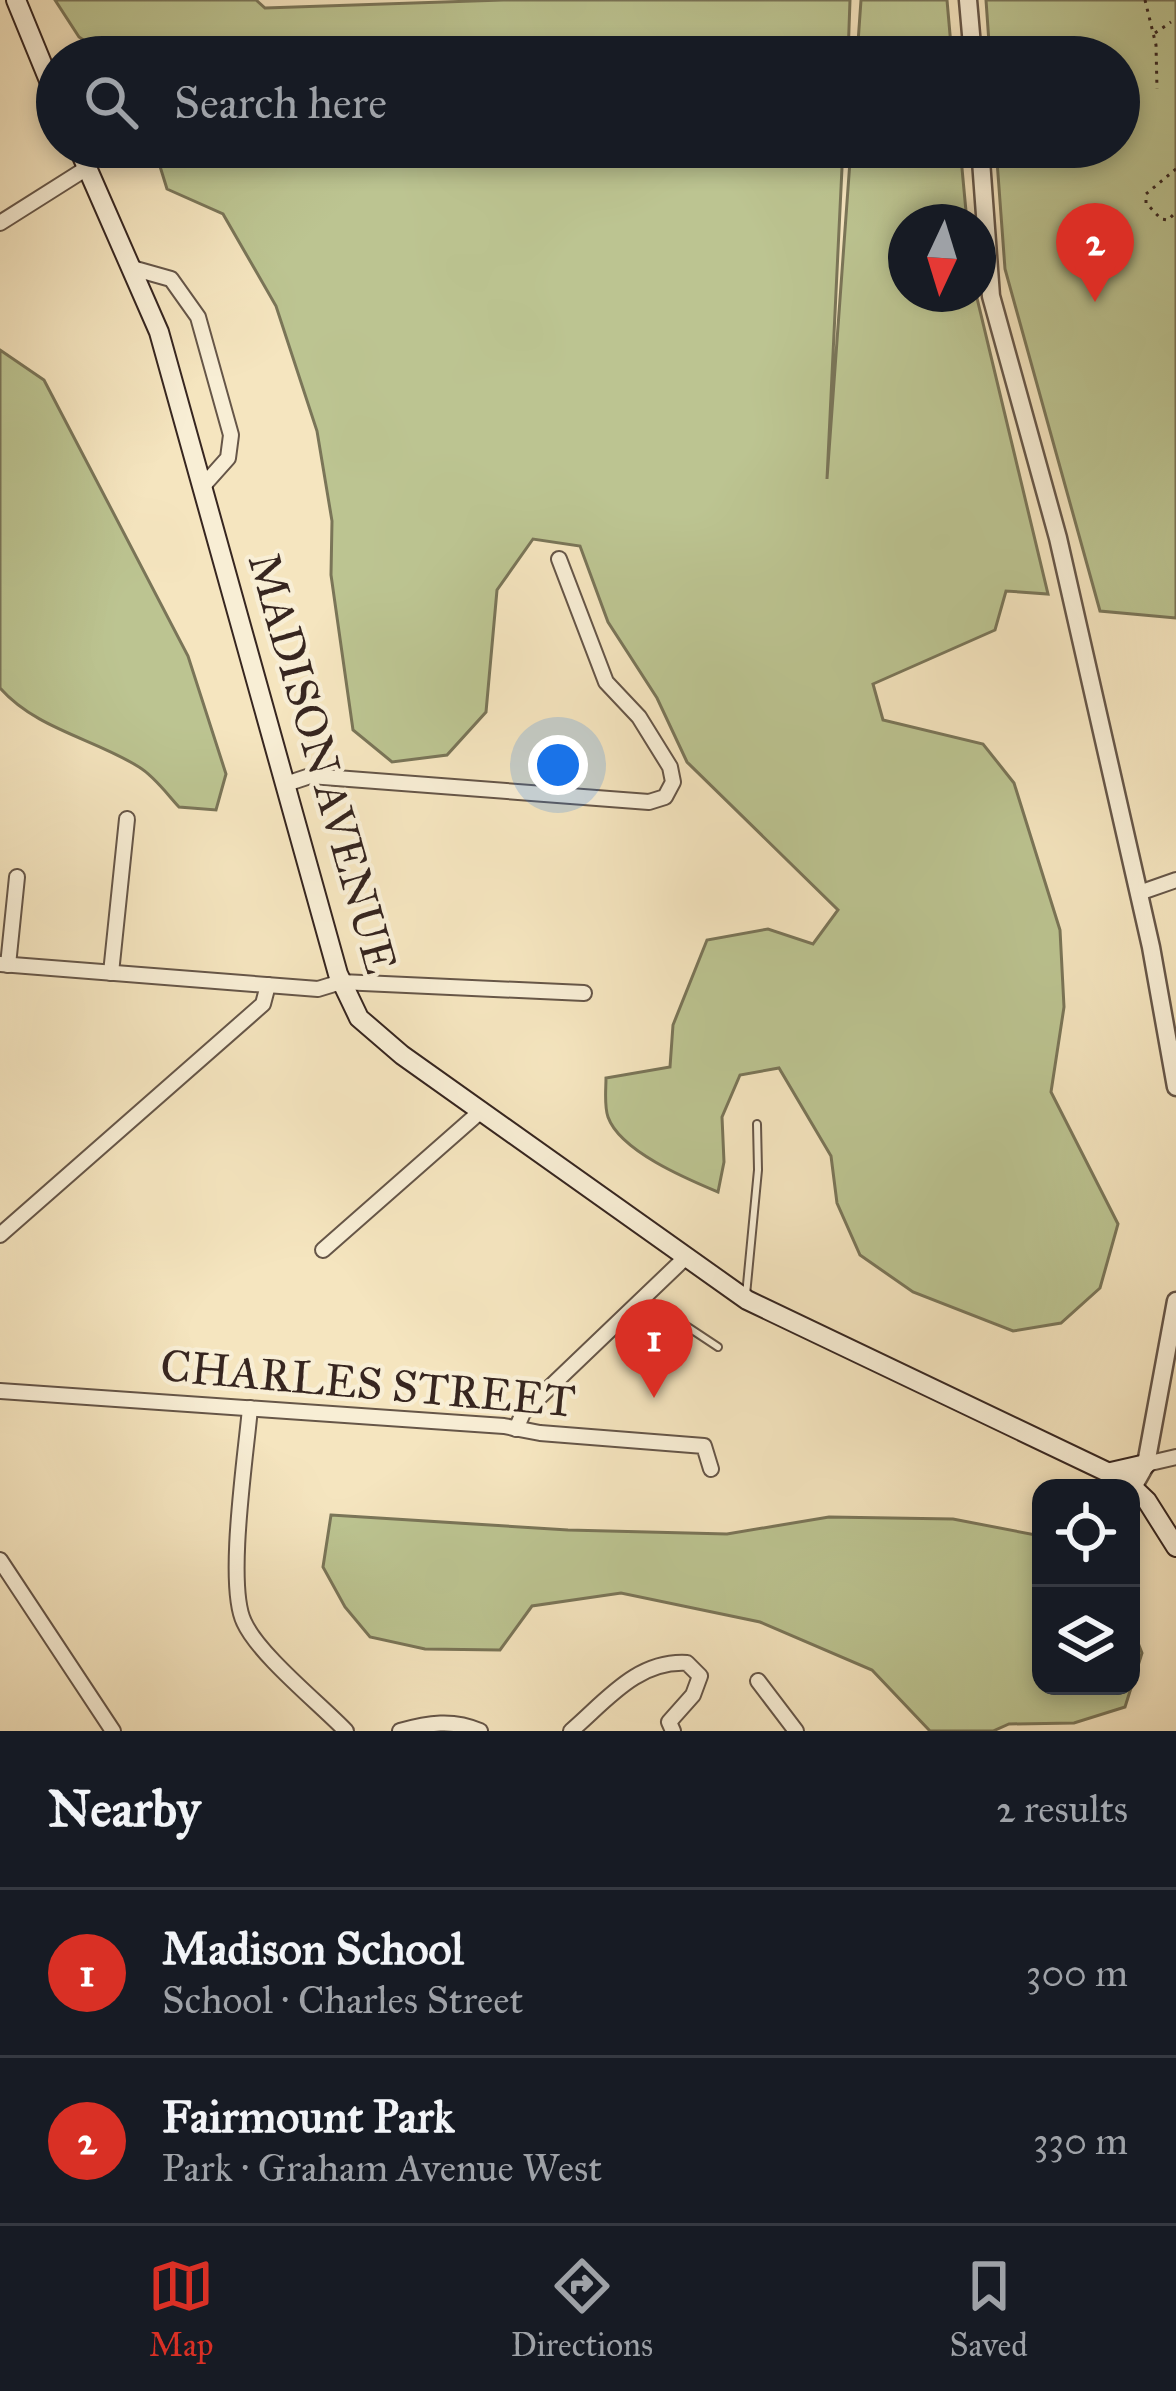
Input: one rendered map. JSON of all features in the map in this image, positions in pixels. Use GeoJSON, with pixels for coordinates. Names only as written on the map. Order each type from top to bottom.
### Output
{"type":"FeatureCollection","features":[{"type":"Feature","properties":{"kind":"main road"},"geometry":{"type":"LineString","coordinates":[[16,0],[36,49]]}},
{"type":"Feature","properties":{"kind":"main road","name":"MADISON AVENUE"},"geometry":{"type":"LineString","coordinates":[[87,168],[159,332],[340,982],[367,1027],[746,1299],[1121,1479]]}},
{"type":"Feature","properties":{"kind":"main road"},"geometry":{"type":"LineString","coordinates":[[1111,1472],[1146,1464]]}},
{"type":"Feature","properties":{"kind":"main road","name":"MADISON AVENUE"},"geometry":{"type":"LineString","coordinates":[[1140,1494],[1176,1547]]}},
{"type":"Feature","properties":{"kind":"street"},"geometry":{"type":"LineString","coordinates":[[968,0],[971,36]]}},
{"type":"Feature","properties":{"kind":"street"},"geometry":{"type":"LineString","coordinates":[[0,223],[87,168]]}},
{"type":"Feature","properties":{"kind":"street"},"geometry":{"type":"LineString","coordinates":[[982,168],[991,296],[1036,455],[1139,893],[1176,1087]]}},
{"type":"Feature","properties":{"kind":"street"},"geometry":{"type":"LineString","coordinates":[[132,268],[171,279],[198,317],[231,434],[228,458],[203,486]]}},
{"type":"Feature","properties":{"kind":"street"},"geometry":{"type":"LineString","coordinates":[[286,784],[310,776],[649,802],[665,796],[673,782],[670,767],[639,717],[606,682],[559,559]]}},
{"type":"Feature","properties":{"kind":"street"},"geometry":{"type":"LineString","coordinates":[[111,973],[127,819]]}},
{"type":"Feature","properties":{"kind":"street"},"geometry":{"type":"LineString","coordinates":[[17,877],[4,964],[318,988],[340,982],[584,993]]}},
{"type":"Feature","properties":{"kind":"street"},"geometry":{"type":"LineString","coordinates":[[1139,893],[1176,880]]}},
{"type":"Feature","properties":{"kind":"street"},"geometry":{"type":"LineString","coordinates":[[0,1235],[263,1004],[268,985]]}},
{"type":"Feature","properties":{"kind":"street"},"geometry":{"type":"LineString","coordinates":[[323,1250],[481,1111]]}},
{"type":"Feature","properties":{"kind":"street"},"geometry":{"type":"LineString","coordinates":[[516,1429],[523,1413],[686,1258]]}},
{"type":"Feature","properties":{"kind":"street"},"geometry":{"type":"LineString","coordinates":[[1138,1479],[1146,1464],[1169,1377],[1176,1301]]}},
{"type":"Feature","properties":{"kind":"street","name":"CHARLES STREET"},"geometry":{"type":"LineString","coordinates":[[0,1391],[704,1446],[711,1469]]}},
{"type":"Feature","properties":{"kind":"street"},"geometry":{"type":"LineString","coordinates":[[250,1408],[237,1604],[254,1639],[346,1731]]}},
{"type":"Feature","properties":{"kind":"street"},"geometry":{"type":"LineString","coordinates":[[1146,1464],[1176,1457]]}},
{"type":"Feature","properties":{"kind":"street"},"geometry":{"type":"LineString","coordinates":[[0,1560],[112,1731]]}},
{"type":"Feature","properties":{"kind":"street"},"geometry":{"type":"LineString","coordinates":[[571,1731],[636,1674],[661,1663],[687,1663],[700,1676],[693,1695],[669,1722],[673,1731]]}},
{"type":"Feature","properties":{"kind":"street"},"geometry":{"type":"LineString","coordinates":[[758,1681],[796,1731]]}},
{"type":"Feature","properties":{"kind":"street"},"geometry":{"type":"LineString","coordinates":[[400,1731],[430,1723],[456,1723],[480,1731]]}},
{"type":"Feature","properties":{"kind":"lane"},"geometry":{"type":"LineString","coordinates":[[746,1299],[758,1170],[757,1124]]}},
{"type":"Feature","properties":{"kind":"lane"},"geometry":{"type":"LineString","coordinates":[[644,1298],[718,1347]]}},
{"type":"Feature","properties":{"kind":"path"},"geometry":{"type":"LineString","coordinates":[[1145,0],[1154,34],[1157,89]]}},
{"type":"Feature","properties":{"kind":"path"},"geometry":{"type":"LineString","coordinates":[[1154,34],[1171,22]]}},
{"type":"Feature","properties":{"kind":"path"},"geometry":{"type":"LineString","coordinates":[[1176,169],[1146,194],[1146,203],[1161,219],[1168,220],[1176,212]]}},
{"type":"Feature","properties":{"kind":"green space"},"geometry":{"type":"Polygon","coordinates":[[[55,0],[256,0],[265,8],[503,0],[850,0],[849,36],[78,36],[55,0]]]}},
{"type":"Feature","properties":{"kind":"green space"},"geometry":{"type":"Polygon","coordinates":[[[861,0],[947,0],[950,36],[858,36],[861,0]]]}},
{"type":"Feature","properties":{"kind":"green space"},"geometry":{"type":"Polygon","coordinates":[[[986,0],[1176,0],[1176,618],[1100,611],[1005,269],[998,168],[1140,168],[1140,36],[989,36],[986,0]]]}},
{"type":"Feature","properties":{"kind":"green space"},"geometry":{"type":"Polygon","coordinates":[[[160,168],[842,168],[827,479],[849,168],[962,168],[965,204],[888,204],[888,312],[980,312],[1048,594],[1006,591],[995,630],[873,684],[883,720],[983,744],[1014,783],[1060,930],[1064,1007],[1051,1092],[1118,1224],[1100,1288],[1061,1323],[1013,1331],[913,1292],[860,1255],[837,1203],[831,1156],[779,1068],[740,1075],[722,1117],[724,1162],[718,1192],[656,1162],[615,1129],[607,1113],[606,1078],[670,1067],[673,1025],[707,940],[768,929],[813,944],[838,910],[687,762],[657,698],[608,622],[580,546],[533,539],[497,590],[486,712],[447,755],[392,762],[353,730],[331,575],[332,521],[317,431],[276,306],[223,214],[167,189],[160,168]]]}},
{"type":"Feature","properties":{"kind":"green space"},"geometry":{"type":"Polygon","coordinates":[[[0,350],[44,380],[188,656],[226,774],[216,810],[179,807],[139,767],[48,724],[0,688],[0,350]]]}},
{"type":"Feature","properties":{"kind":"green space"},"geometry":{"type":"Polygon","coordinates":[[[331,1515],[568,1530],[727,1534],[829,1517],[953,1519],[1032,1534],[1032,1695],[1129,1695],[1125,1707],[1074,1723],[930,1731],[872,1670],[760,1622],[621,1593],[532,1606],[500,1650],[425,1649],[370,1637],[345,1607],[323,1567],[331,1515]]]}},
{"type":"Feature","properties":{"kind":"place","name":"Fairmount Park"},"geometry":{"type":"Point","coordinates":[1095,302]}},
{"type":"Feature","properties":{"kind":"place","name":"Madison School"},"geometry":{"type":"Point","coordinates":[654,1398]}}]}
